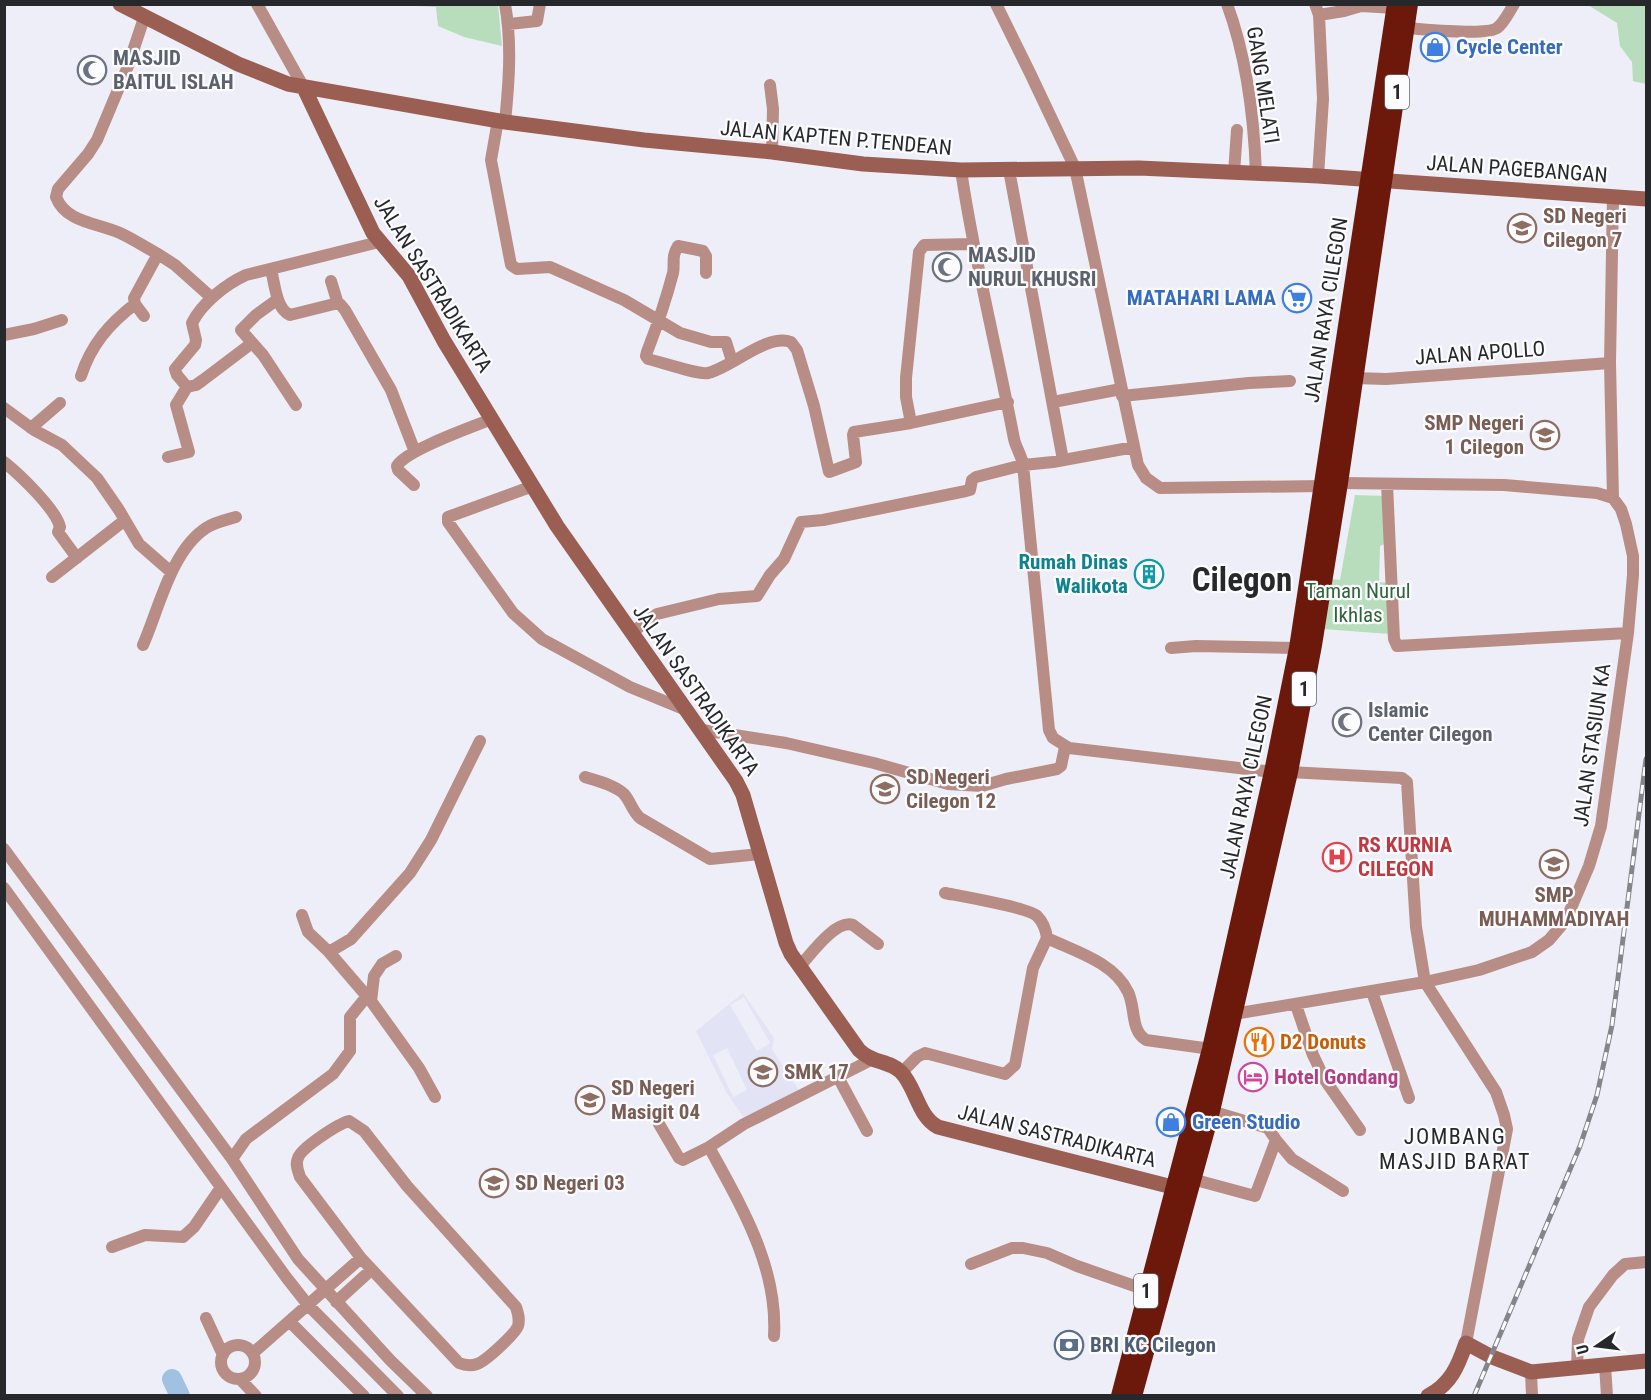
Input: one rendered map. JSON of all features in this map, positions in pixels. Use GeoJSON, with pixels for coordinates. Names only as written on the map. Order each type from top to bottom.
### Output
{"type":"FeatureCollection","features":[{"type":"Feature","properties":{"kind":"highway","name":"1"},"geometry":{"type":"LineString","coordinates":[[1377,180],[1406,28],[1400,6]]}},
{"type":"Feature","properties":{"kind":"highway","name":"1"},"geometry":{"type":"LineString","coordinates":[[1377,180],[1400,6]]}},
{"type":"Feature","properties":{"kind":"highway","name":"JALAN RAYA CILEGON"},"geometry":{"type":"LineString","coordinates":[[1330,484],[1354,378],[1377,180]]}},
{"type":"Feature","properties":{"kind":"highway","name":"JALAN RAYA CILEGON"},"geometry":{"type":"LineString","coordinates":[[1120,1395],[1146,1290],[1211,1111],[1234,1014],[1281,772],[1298,648],[1317,566],[1377,180]]}},
{"type":"Feature","properties":{"kind":"highway","name":"JALAN RAYA CILEGON"},"geometry":{"type":"LineString","coordinates":[[1133,1395],[1185,1186],[1211,1049],[1313,645],[1317,566]]}},
{"type":"Feature","properties":{"kind":"street","name":"JALAN KAPTEN P.TENDEAN"},"geometry":{"type":"LineString","coordinates":[[120,4],[238,64],[288,84],[501,121],[644,140],[772,152],[863,164],[961,170],[1139,168],[1377,180]]}},
{"type":"Feature","properties":{"kind":"street"},"geometry":{"type":"LineString","coordinates":[[257,4],[304,88]]}},
{"type":"Feature","properties":{"kind":"street"},"geometry":{"type":"LineString","coordinates":[[505,4],[509,24],[510,56],[501,121],[491,160],[511,265],[517,269],[550,267],[624,300],[680,333],[711,342],[728,343],[732,361]]}},
{"type":"Feature","properties":{"kind":"street"},"geometry":{"type":"LineString","coordinates":[[509,24],[537,21],[540,4]]}},
{"type":"Feature","properties":{"kind":"street"},"geometry":{"type":"LineString","coordinates":[[996,4],[1075,168],[1134,447],[1141,473],[1160,488],[1440,483],[1504,485],[1597,493],[1613,498],[1610,363],[1613,197]]}},
{"type":"Feature","properties":{"kind":"street","name":"GANG MELATI"},"geometry":{"type":"LineString","coordinates":[[1227,4],[1243,61],[1255,128],[1256,174]]}},
{"type":"Feature","properties":{"kind":"street"},"geometry":{"type":"LineString","coordinates":[[1406,28],[1492,30],[1499,26],[1514,4]]}},
{"type":"Feature","properties":{"kind":"street"},"geometry":{"type":"LineString","coordinates":[[1318,176],[1323,99],[1317,10],[1344,11],[1361,6],[1400,6]]}},
{"type":"Feature","properties":{"kind":"street"},"geometry":{"type":"LineString","coordinates":[[144,18],[128,66],[97,140],[56,192],[57,201],[73,216],[118,232],[158,254],[175,265],[212,298]]}},
{"type":"Feature","properties":{"kind":"street"},"geometry":{"type":"LineString","coordinates":[[770,85],[773,109],[772,152]]}},
{"type":"Feature","properties":{"kind":"street","name":"JALAN SASTRADIKARTA"},"geometry":{"type":"LineString","coordinates":[[304,88],[366,220],[379,242],[408,276],[444,341],[557,526],[736,781],[743,795],[786,943],[859,1050],[871,1060],[890,1065],[902,1072],[929,1120],[938,1127],[1185,1186]]}},
{"type":"Feature","properties":{"kind":"street"},"geometry":{"type":"LineString","coordinates":[[1234,173],[1237,130]]}},
{"type":"Feature","properties":{"kind":"street"},"geometry":{"type":"LineString","coordinates":[[961,170],[972,244],[1015,442],[1023,465],[1049,730],[1053,738],[1065,747],[1082,751],[1281,772],[1402,778],[1407,782],[1416,927],[1425,982],[1496,1092],[1503,1109],[1507,1129],[1466,1343],[1458,1366],[1447,1383],[1428,1395]]}},
{"type":"Feature","properties":{"kind":"street"},"geometry":{"type":"LineString","coordinates":[[1009,170],[1063,460]]}},
{"type":"Feature","properties":{"kind":"street","name":"JALAN PAGEBANGAN"},"geometry":{"type":"LineString","coordinates":[[1377,180],[1647,199]]}},
{"type":"Feature","properties":{"kind":"street"},"geometry":{"type":"LineString","coordinates":[[187,387],[175,369],[195,345],[192,323],[212,298],[234,281],[246,275],[379,242]]}},
{"type":"Feature","properties":{"kind":"street"},"geometry":{"type":"LineString","coordinates":[[911,423],[906,397],[906,378],[919,252],[924,246],[972,244]]}},
{"type":"Feature","properties":{"kind":"street"},"geometry":{"type":"LineString","coordinates":[[706,273],[706,256],[703,251],[678,246],[672,259],[673,271],[646,356],[648,359],[705,373],[757,349],[788,340],[794,345],[814,406],[829,472],[856,462],[854,432],[911,423],[1008,402]]}},
{"type":"Feature","properties":{"kind":"street"},"geometry":{"type":"LineString","coordinates":[[144,316],[135,304],[134,298],[158,254]]}},
{"type":"Feature","properties":{"kind":"street"},"geometry":{"type":"LineString","coordinates":[[271,270],[278,299],[284,312],[290,315],[338,304]]}},
{"type":"Feature","properties":{"kind":"street"},"geometry":{"type":"LineString","coordinates":[[332,281],[338,304],[349,315],[391,390],[415,452]]}},
{"type":"Feature","properties":{"kind":"street"},"geometry":{"type":"LineString","coordinates":[[278,299],[241,328],[263,355],[296,405]]}},
{"type":"Feature","properties":{"kind":"street"},"geometry":{"type":"LineString","coordinates":[[81,376],[93,346],[115,321],[135,304]]}},
{"type":"Feature","properties":{"kind":"street"},"geometry":{"type":"LineString","coordinates":[[4,335],[34,330],[62,320]]}},
{"type":"Feature","properties":{"kind":"street"},"geometry":{"type":"LineString","coordinates":[[168,457],[189,452],[176,405],[187,387],[196,385],[252,342]]}},
{"type":"Feature","properties":{"kind":"street","name":"JALAN APOLLO"},"geometry":{"type":"LineString","coordinates":[[1354,378],[1386,379],[1610,363]]}},
{"type":"Feature","properties":{"kind":"street"},"geometry":{"type":"LineString","coordinates":[[1053,402],[1122,393],[1290,381]]}},
{"type":"Feature","properties":{"kind":"street"},"geometry":{"type":"LineString","coordinates":[[32,428],[60,403]]}},
{"type":"Feature","properties":{"kind":"street"},"geometry":{"type":"LineString","coordinates":[[4,408],[32,428],[62,445],[97,478],[139,544],[171,572]]}},
{"type":"Feature","properties":{"kind":"street"},"geometry":{"type":"LineString","coordinates":[[414,485],[399,472],[397,466],[400,461],[415,452],[492,419]]}},
{"type":"Feature","properties":{"kind":"street"},"geometry":{"type":"LineString","coordinates":[[631,633],[657,614],[719,599],[757,596],[770,575],[784,559],[799,525],[804,520],[823,520],[966,491],[970,490],[972,480],[976,477],[1023,465],[1134,447]]}},
{"type":"Feature","properties":{"kind":"street"},"geometry":{"type":"LineString","coordinates":[[4,462],[20,474],[56,518],[60,526],[58,532],[60,537],[77,558]]}},
{"type":"Feature","properties":{"kind":"street"},"geometry":{"type":"LineString","coordinates":[[1387,484],[1394,639],[1397,646],[1628,633]]}},
{"type":"Feature","properties":{"kind":"street"},"geometry":{"type":"LineString","coordinates":[[533,486],[448,517],[448,522],[513,613],[542,639],[630,687],[686,710]]}},
{"type":"Feature","properties":{"kind":"street","name":"JALAN STASIUN KA"},"geometry":{"type":"LineString","coordinates":[[1234,1014],[1372,992],[1479,970],[1532,952],[1549,940],[1566,920],[1595,850],[1601,826],[1628,633],[1633,556],[1621,509],[1613,498]]}},
{"type":"Feature","properties":{"kind":"street"},"geometry":{"type":"LineString","coordinates":[[143,645],[171,572],[188,545],[211,525],[236,517]]}},
{"type":"Feature","properties":{"kind":"street"},"geometry":{"type":"LineString","coordinates":[[52,577],[125,520]]}},
{"type":"Feature","properties":{"kind":"street"},"geometry":{"type":"LineString","coordinates":[[1171,648],[1196,646],[1298,648]]}},
{"type":"Feature","properties":{"kind":"street"},"geometry":{"type":"LineString","coordinates":[[702,730],[786,743],[874,763],[948,784],[975,786],[1057,770],[1061,766],[1065,747]]}},
{"type":"Feature","properties":{"kind":"street"},"geometry":{"type":"LineString","coordinates":[[329,952],[351,939],[410,873],[431,840],[480,741]]}},
{"type":"Feature","properties":{"kind":"street"},"geometry":{"type":"LineString","coordinates":[[585,777],[618,789],[625,795],[634,813],[640,818],[710,859],[760,854]]}},
{"type":"Feature","properties":{"kind":"street"},"geometry":{"type":"LineString","coordinates":[[6,851],[231,1159],[298,1259],[390,1360],[427,1395]]}},
{"type":"Feature","properties":{"kind":"street"},"geometry":{"type":"LineString","coordinates":[[4,888],[220,1188],[308,1305],[398,1395]]}},
{"type":"Feature","properties":{"kind":"street"},"geometry":{"type":"LineString","coordinates":[[902,1072],[917,1057],[925,1053],[1005,1074],[1010,1071],[1015,1065],[1033,968],[1047,938],[1044,927],[1036,915],[1023,909],[945,893]]}},
{"type":"Feature","properties":{"kind":"street"},"geometry":{"type":"LineString","coordinates":[[302,915],[308,932],[329,952],[369,998],[419,1068],[435,1097]]}},
{"type":"Feature","properties":{"kind":"street"},"geometry":{"type":"LineString","coordinates":[[800,966],[834,930],[849,923],[878,944]]}},
{"type":"Feature","properties":{"kind":"street"},"geometry":{"type":"LineString","coordinates":[[1047,938],[1091,958],[1114,974],[1128,993],[1136,1028],[1142,1038],[1211,1049]]}},
{"type":"Feature","properties":{"kind":"street"},"geometry":{"type":"LineString","coordinates":[[231,1159],[246,1139],[333,1074],[345,1060],[350,1051],[350,1017],[369,998],[374,976],[382,964],[396,956]]}},
{"type":"Feature","properties":{"kind":"street"},"geometry":{"type":"LineString","coordinates":[[1372,992],[1409,1098]]}},
{"type":"Feature","properties":{"kind":"street"},"geometry":{"type":"LineString","coordinates":[[1296,1005],[1312,1054],[1325,1080],[1359,1130]]}},
{"type":"Feature","properties":{"kind":"street"},"geometry":{"type":"LineString","coordinates":[[659,1124],[679,1158],[683,1160],[709,1147],[744,1124],[871,1060]]}},
{"type":"Feature","properties":{"kind":"street"},"geometry":{"type":"LineString","coordinates":[[838,1077],[867,1131]]}},
{"type":"Feature","properties":{"kind":"street"},"geometry":{"type":"LineString","coordinates":[[1211,1111],[1268,1128],[1292,1159],[1343,1191]]}},
{"type":"Feature","properties":{"kind":"street"},"geometry":{"type":"LineString","coordinates":[[349,1121],[364,1131],[407,1186],[516,1307],[519,1316],[517,1329],[487,1359],[478,1364],[459,1363],[361,1258],[300,1177],[296,1160],[301,1152],[336,1127],[349,1121]]}},
{"type":"Feature","properties":{"kind":"street"},"geometry":{"type":"LineString","coordinates":[[1185,1186],[1254,1196],[1276,1140]]}},
{"type":"Feature","properties":{"kind":"street"},"geometry":{"type":"LineString","coordinates":[[709,1147],[755,1234],[775,1305],[774,1336]]}},
{"type":"Feature","properties":{"kind":"street"},"geometry":{"type":"LineString","coordinates":[[112,1247],[145,1235],[183,1236],[194,1227],[220,1188]]}},
{"type":"Feature","properties":{"kind":"street"},"geometry":{"type":"LineString","coordinates":[[971,1264],[1012,1248],[1035,1250],[1146,1290]]}},
{"type":"Feature","properties":{"kind":"street"},"geometry":{"type":"LineString","coordinates":[[253,1353],[361,1258]]}},
{"type":"Feature","properties":{"kind":"street"},"geometry":{"type":"LineString","coordinates":[[1577,1368],[1578,1339],[1589,1307],[1613,1275],[1625,1264],[1647,1262]]}},
{"type":"Feature","properties":{"kind":"street"},"geometry":{"type":"LineString","coordinates":[[336,1302],[371,1270]]}},
{"type":"Feature","properties":{"kind":"street"},"geometry":{"type":"LineString","coordinates":[[206,1318],[223,1355],[222,1367],[229,1377],[240,1380],[256,1395]]}},
{"type":"Feature","properties":{"kind":"street"},"geometry":{"type":"LineString","coordinates":[[290,1322],[364,1395]]}},
{"type":"Feature","properties":{"kind":"street"},"geometry":{"type":"LineString","coordinates":[[1466,1343],[1492,1357],[1531,1372],[1647,1361]]}},
{"type":"Feature","properties":{"kind":"street"},"geometry":{"type":"LineString","coordinates":[[223,1355],[231,1346],[243,1346],[253,1353],[255,1364],[251,1374],[240,1380]]}},
{"type":"Feature","properties":{"kind":"street"},"geometry":{"type":"LineString","coordinates":[[1605,1365],[1607,1395]]}},
{"type":"Feature","properties":{"kind":"street"},"geometry":{"type":"LineString","coordinates":[[1531,1372],[1532,1395]]}},
{"type":"Feature","properties":{"kind":"shaded area","name":"SMK 17"},"geometry":{"type":"Polygon","coordinates":[[[743,993],[774,1038],[772,1049],[803,1097],[747,1122],[726,1092],[696,1031],[743,993]],[[744,997],[730,1005],[757,1051],[770,1043],[744,997]],[[727,1048],[713,1055],[733,1097],[747,1090],[727,1048]]]}},
{"type":"Feature","properties":{"kind":"green space"},"geometry":{"type":"Polygon","coordinates":[[[401,5],[498,5],[502,46],[464,37],[438,26],[436,7],[401,5]]]}},
{"type":"Feature","properties":{"kind":"green space"},"geometry":{"type":"Polygon","coordinates":[[[1588,5],[1646,5],[1646,84],[1633,81],[1632,62],[1620,46],[1617,23],[1588,5]]]}},
{"type":"Feature","properties":{"kind":"green space","name":"Taman Nurul Ikhlas"},"geometry":{"type":"Polygon","coordinates":[[[1355,495],[1386,496],[1387,543],[1380,546],[1379,582],[1387,583],[1390,634],[1323,629],[1330,579],[1340,580],[1355,495]]]}},
{"type":"Feature","properties":{"kind":"waterway"},"geometry":{"type":"LineString","coordinates":[[172,1379],[180,1396]]}},
{"type":"Feature","properties":{"kind":"railway"},"geometry":{"type":"LineString","coordinates":[[1474,1396],[1580,1146],[1597,1095],[1612,1025],[1646,759]]}},
{"type":"Feature","properties":{"kind":"place","name":"Cycle Center"},"geometry":{"type":"Point","coordinates":[1435,47]}},
{"type":"Feature","properties":{"kind":"place","name":"MASJID BAITUL ISLAH"},"geometry":{"type":"Point","coordinates":[92,70]}},
{"type":"Feature","properties":{"kind":"place","name":"SD Negeri Cilegon 7"},"geometry":{"type":"Point","coordinates":[1522,228]}},
{"type":"Feature","properties":{"kind":"place","name":"MASJID NURUL KHUSRI"},"geometry":{"type":"Point","coordinates":[947,267]}},
{"type":"Feature","properties":{"kind":"place","name":"MATAHARI LAMA"},"geometry":{"type":"Point","coordinates":[1297,298]}},
{"type":"Feature","properties":{"kind":"place","name":"SMP Negeri 1 Cilegon"},"geometry":{"type":"Point","coordinates":[1545,435]}},
{"type":"Feature","properties":{"kind":"place","name":"Rumah Dinas Walikota"},"geometry":{"type":"Point","coordinates":[1149,574]}},
{"type":"Feature","properties":{"kind":"place","name":"Islamic Center Cilegon"},"geometry":{"type":"Point","coordinates":[1347,722]}},
{"type":"Feature","properties":{"kind":"place","name":"SD Negeri Cilegon 12"},"geometry":{"type":"Point","coordinates":[885,789]}},
{"type":"Feature","properties":{"kind":"place","name":"RS KURNIA CILEGON"},"geometry":{"type":"Point","coordinates":[1337,857]}},
{"type":"Feature","properties":{"kind":"place","name":"SMP MUHAMMADIYAH"},"geometry":{"type":"Point","coordinates":[1554,864]}},
{"type":"Feature","properties":{"kind":"place","name":"D2 Donuts"},"geometry":{"type":"Point","coordinates":[1259,1042]}},
{"type":"Feature","properties":{"kind":"place","name":"SMK 17"},"geometry":{"type":"Point","coordinates":[763,1072]}},
{"type":"Feature","properties":{"kind":"place","name":"Hotel Gondang"},"geometry":{"type":"Point","coordinates":[1253,1077]}},
{"type":"Feature","properties":{"kind":"place","name":"SD Negeri Masigit 04"},"geometry":{"type":"Point","coordinates":[590,1100]}},
{"type":"Feature","properties":{"kind":"place","name":"Green Studio"},"geometry":{"type":"Point","coordinates":[1171,1122]}},
{"type":"Feature","properties":{"kind":"place","name":"SD Negeri 03"},"geometry":{"type":"Point","coordinates":[494,1183]}},
{"type":"Feature","properties":{"kind":"place","name":"BRI KC Cilegon"},"geometry":{"type":"Point","coordinates":[1069,1345]}},
{"type":"Feature","properties":{"kind":"district","name":"Cilegon"},"geometry":{"type":"Point","coordinates":[1242,579]}},
{"type":"Feature","properties":{"kind":"district","name":"JOMBANG MASJID BARAT"},"geometry":{"type":"Point","coordinates":[1455,1148]}}]}
